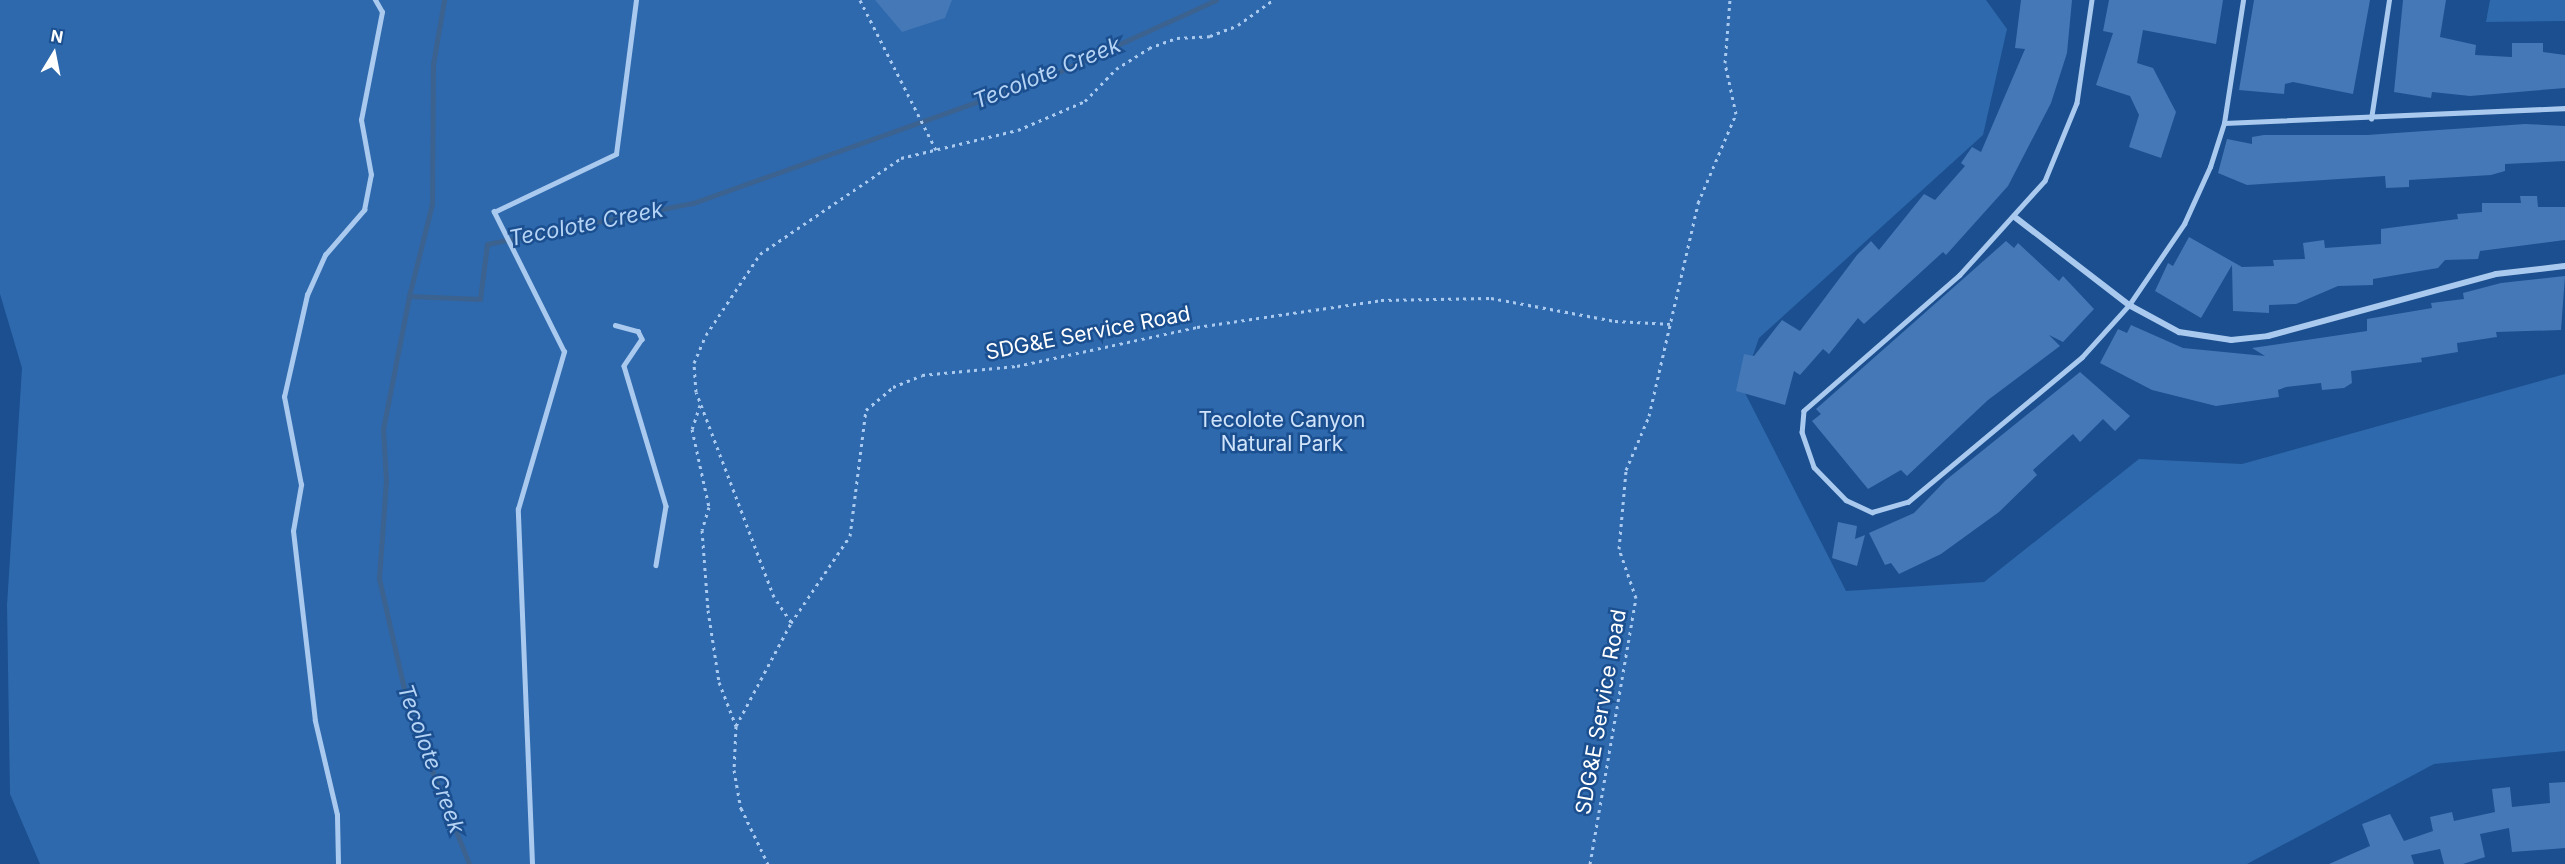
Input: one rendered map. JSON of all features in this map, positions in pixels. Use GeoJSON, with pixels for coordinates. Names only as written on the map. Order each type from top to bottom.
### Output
{"type":"FeatureCollection","features":[{"type":"Feature","properties":{"kind":"street"},"geometry":{"type":"LineString","coordinates":[[2016,218],[2129,305],[2178,332],[2231,340],[2268,336],[2496,274],[2565,266]]}},
{"type":"Feature","properties":{"kind":"lane"},"geometry":{"type":"LineString","coordinates":[[338,864],[337,815],[315,721],[294,531],[302,485],[284,397],[307,295],[325,255],[364,210],[371,175],[361,120],[382,12],[375,0]]}},
{"type":"Feature","properties":{"kind":"lane"},"geometry":{"type":"LineString","coordinates":[[532,864],[518,509],[564,352],[494,212],[616,154],[636,0]]}},
{"type":"Feature","properties":{"kind":"lane"},"geometry":{"type":"LineString","coordinates":[[2092,0],[2077,103],[2045,181],[2016,218],[1804,411],[1802,432],[1814,467],[1846,500],[1872,512],[1908,502],[2082,357],[2129,305],[2184,224],[2224,123],[2242,0]]}},
{"type":"Feature","properties":{"kind":"lane"},"geometry":{"type":"LineString","coordinates":[[2371,119],[2389,0]]}},
{"type":"Feature","properties":{"kind":"lane"},"geometry":{"type":"LineString","coordinates":[[2224,123],[2371,119],[2565,108]]}},
{"type":"Feature","properties":{"kind":"lane"},"geometry":{"type":"LineString","coordinates":[[615,325],[638,331],[642,339],[624,366],[666,506],[656,566]]}},
{"type":"Feature","properties":{"kind":"path"},"geometry":{"type":"LineString","coordinates":[[860,0],[936,150]]}},
{"type":"Feature","properties":{"kind":"path"},"geometry":{"type":"LineString","coordinates":[[792,623],[774,597],[700,405],[694,363],[728,296],[760,254],[901,158],[1018,130],[1075,105],[1149,48],[1177,38],[1210,36],[1238,25],[1273,0]]}},
{"type":"Feature","properties":{"kind":"path","name":"SDG&E Service Road"},"geometry":{"type":"LineString","coordinates":[[1590,864],[1636,598],[1619,549],[1626,470],[1649,416],[1698,203],[1736,114],[1725,63],[1730,0]]}},
{"type":"Feature","properties":{"kind":"path","name":"SDG&E Service Road"},"geometry":{"type":"LineString","coordinates":[[736,726],[792,623],[850,536],[866,410],[893,387],[922,375],[1017,366],[1197,327],[1381,300],[1491,298],[1615,321],[1672,324]]}},
{"type":"Feature","properties":{"kind":"path"},"geometry":{"type":"LineString","coordinates":[[700,405],[692,429],[709,507],[702,530],[708,610],[719,682],[736,726],[734,770],[741,808],[768,864]]}},
{"type":"Feature","properties":{"kind":"green space","name":"Tecolote Canyon Natural Park"},"geometry":{"type":"Polygon","coordinates":[[[0,0],[1986,0],[2007,29],[1983,135],[1759,338],[1742,387],[1846,591],[1984,582],[2139,459],[2242,464],[2565,374],[2565,751],[2434,764],[2247,864],[40,864],[10,794],[7,605],[22,368],[0,294],[0,0]]]}},
{"type":"Feature","properties":{"kind":"green space"},"geometry":{"type":"Polygon","coordinates":[[[2490,0],[2565,0],[2565,21],[2486,22],[2490,0]]]}},
{"type":"Feature","properties":{"kind":"building"},"geometry":{"type":"Polygon","coordinates":[[[875,0],[952,0],[945,18],[902,32],[875,0]]]}},
{"type":"Feature","properties":{"kind":"building"},"geometry":{"type":"Polygon","coordinates":[[[2021,0],[2072,0],[2067,53],[2051,103],[2008,186],[1946,255],[1943,252],[1864,324],[1858,318],[1829,354],[1823,349],[1800,375],[1794,371],[1785,405],[1736,391],[1744,354],[1754,356],[1782,320],[1800,331],[1857,255],[1871,241],[1879,250],[1924,194],[1935,200],[1965,166],[1961,163],[1972,147],[1981,152],[2025,49],[2015,48],[2021,0]]]}},
{"type":"Feature","properties":{"kind":"building"},"geometry":{"type":"Polygon","coordinates":[[[2109,0],[2223,0],[2216,44],[2143,30],[2137,63],[2153,68],[2176,112],[2161,158],[2129,147],[2139,115],[2130,96],[2096,85],[2113,33],[2103,31],[2109,0]]]}},
{"type":"Feature","properties":{"kind":"building"},"geometry":{"type":"Polygon","coordinates":[[[2254,0],[2370,0],[2353,94],[2293,82],[2285,84],[2284,94],[2239,90],[2254,0]]]}},
{"type":"Feature","properties":{"kind":"building"},"geometry":{"type":"Polygon","coordinates":[[[2403,0],[2446,0],[2440,37],[2476,45],[2475,55],[2512,57],[2512,43],[2543,43],[2543,52],[2565,55],[2565,88],[2470,96],[2432,92],[2431,98],[2394,92],[2403,0]]]}},
{"type":"Feature","properties":{"kind":"building"},"geometry":{"type":"Polygon","coordinates":[[[2525,124],[2565,126],[2565,161],[2505,164],[2505,171],[2491,175],[2409,180],[2409,187],[2386,188],[2385,176],[2247,185],[2218,173],[2227,139],[2252,144],[2252,137],[2264,135],[2367,135],[2525,124]]]}},
{"type":"Feature","properties":{"kind":"building"},"geometry":{"type":"Polygon","coordinates":[[[2520,196],[2537,196],[2538,207],[2565,207],[2565,240],[2480,251],[2478,259],[2445,260],[2438,268],[2373,279],[2373,285],[2338,286],[2296,304],[2269,305],[2269,313],[2233,311],[2232,265],[2201,318],[2155,291],[2168,263],[2173,266],[2189,237],[2242,267],[2274,266],[2273,260],[2305,259],[2303,243],[2324,240],[2325,248],[2381,244],[2381,229],[2458,219],[2457,214],[2482,212],[2482,203],[2521,203],[2520,196]]]}},
{"type":"Feature","properties":{"kind":"building"},"geometry":{"type":"Polygon","coordinates":[[[2006,241],[2014,248],[2018,243],[2059,281],[2063,276],[2094,309],[2063,342],[2049,335],[2060,346],[1988,400],[1907,476],[1901,470],[1868,489],[1812,421],[1821,414],[1816,409],[2006,241]]]}},
{"type":"Feature","properties":{"kind":"building"},"geometry":{"type":"Polygon","coordinates":[[[2565,276],[2561,330],[2496,332],[2497,337],[2457,343],[2458,352],[2421,358],[2422,362],[2351,371],[2352,383],[2344,388],[2322,390],[2321,383],[2286,387],[2278,390],[2279,397],[2216,406],[2152,390],[2100,363],[2118,329],[2127,333],[2131,325],[2183,348],[2265,356],[2252,348],[2367,331],[2367,319],[2432,308],[2431,303],[2464,299],[2463,293],[2501,283],[2565,276]]]}},
{"type":"Feature","properties":{"kind":"building"},"geometry":{"type":"Polygon","coordinates":[[[2080,372],[2130,416],[2115,431],[2103,419],[2080,442],[2073,434],[2033,470],[2037,475],[1999,512],[1941,554],[1899,574],[1891,563],[1885,565],[1869,533],[1914,513],[1946,480],[2080,372]]]}},
{"type":"Feature","properties":{"kind":"building"},"geometry":{"type":"Polygon","coordinates":[[[1838,522],[1857,526],[1855,539],[1865,535],[1857,566],[1832,558],[1838,522]]]}},
{"type":"Feature","properties":{"kind":"building"},"geometry":{"type":"Polygon","coordinates":[[[2565,782],[2565,848],[2512,852],[2509,828],[2480,834],[2485,857],[2463,864],[2444,864],[2440,849],[2411,855],[2414,864],[2329,864],[2370,846],[2362,824],[2390,814],[2404,841],[2433,831],[2430,817],[2452,812],[2454,821],[2495,812],[2492,789],[2510,787],[2512,807],[2550,803],[2549,783],[2565,782]]]}},
{"type":"Feature","properties":{"kind":"waterway"},"geometry":{"type":"LineString","coordinates":[[409,296],[432,204],[433,64],[444,0]]}},
{"type":"Feature","properties":{"kind":"waterway","name":"Tecolote Creek"},"geometry":{"type":"LineString","coordinates":[[469,864],[410,715],[379,578],[386,480],[383,429],[409,296],[480,299],[487,244],[693,203],[1045,78],[1216,0]]}}]}
